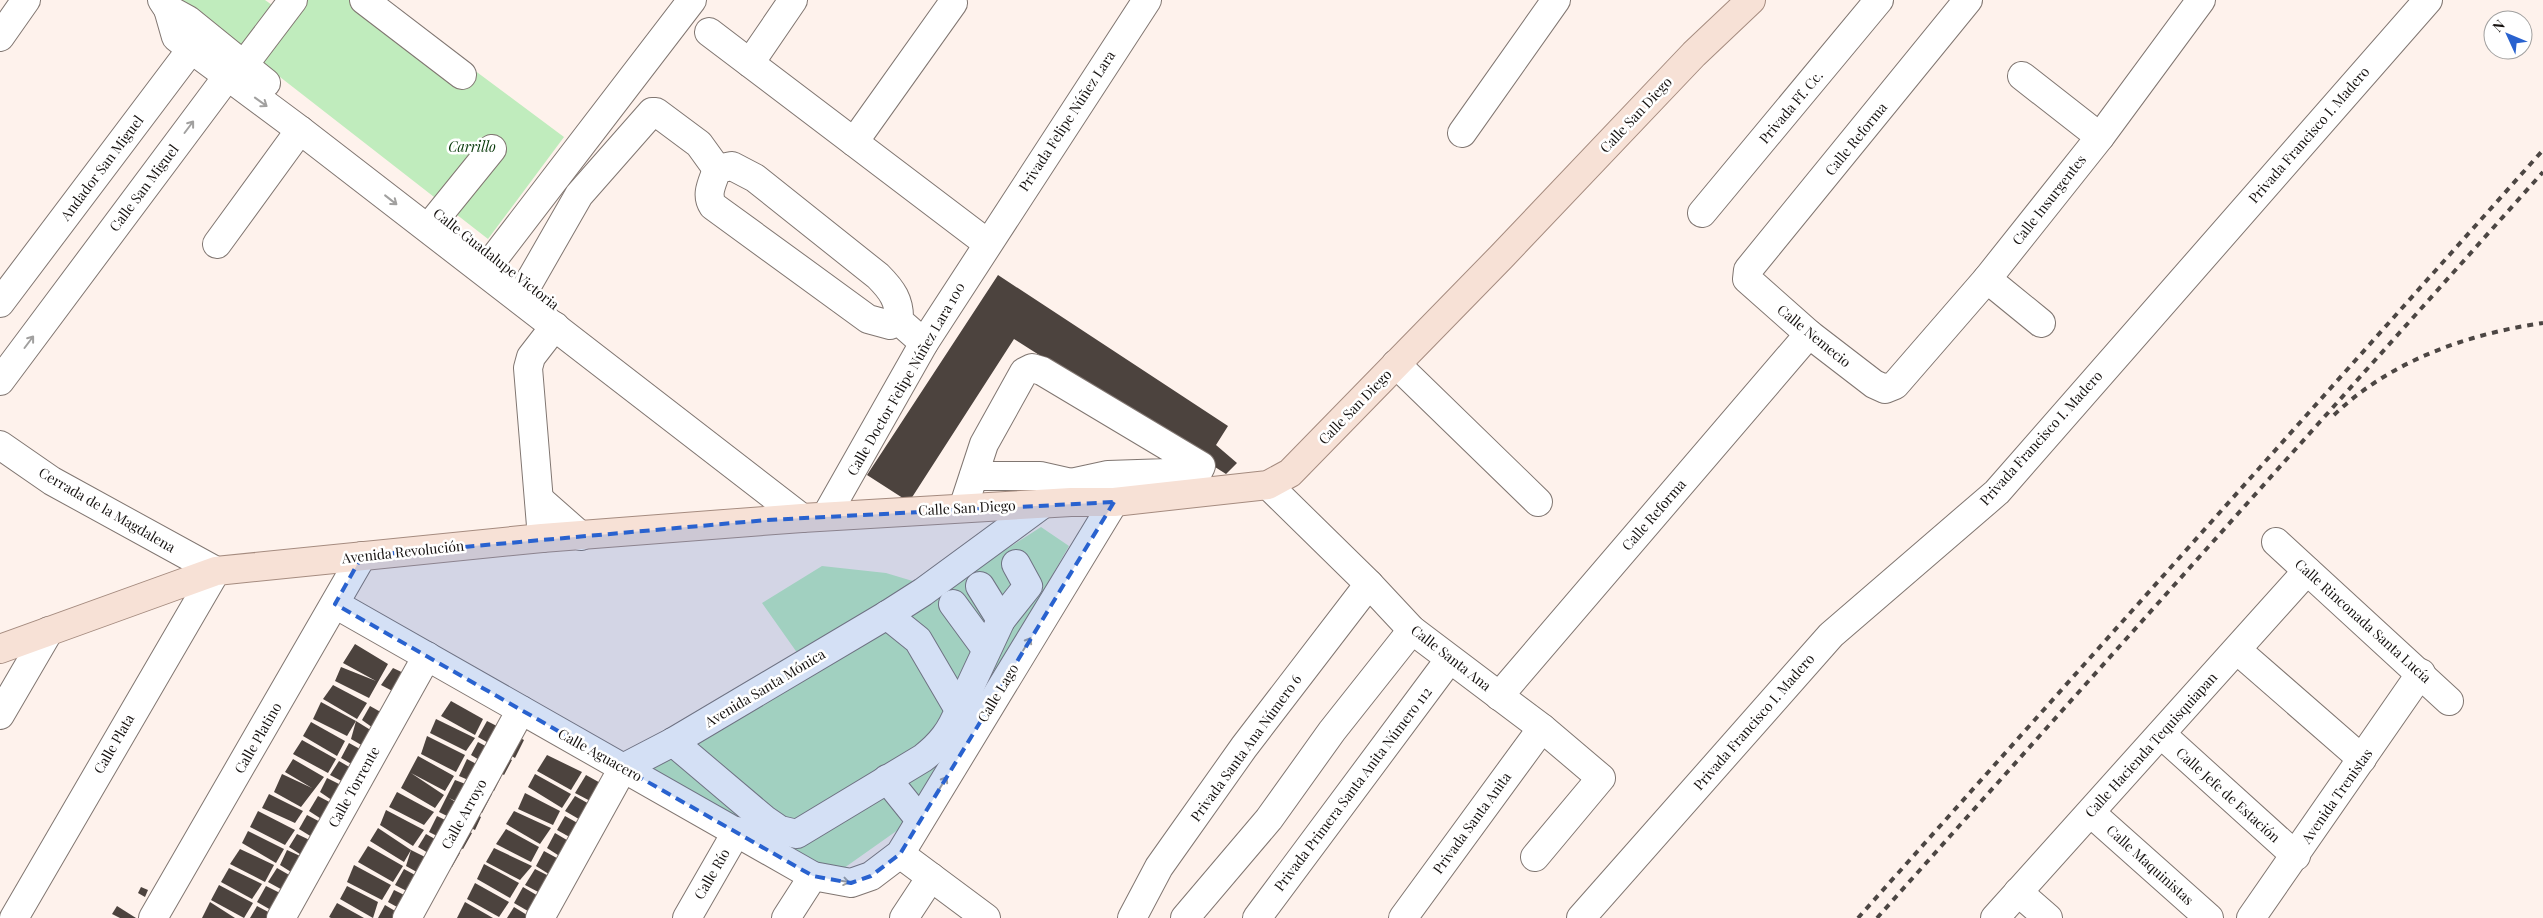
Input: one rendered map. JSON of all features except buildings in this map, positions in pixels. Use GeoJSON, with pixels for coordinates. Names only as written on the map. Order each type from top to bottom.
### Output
{"type":"FeatureCollection","features":[{"type":"Feature","properties":{"kind":"main road","name":"Calle San Diego"},"geometry":{"type":"LineString","coordinates":[[816,517],[1043,504],[1071,492],[1114,502],[1268,485],[1290,472],[1694,54],[1751,0]]}},
{"type":"Feature","properties":{"kind":"main road","name":"Avenida Revolución"},"geometry":{"type":"LineString","coordinates":[[0,649],[216,571],[542,538],[816,517]]}},
{"type":"Feature","properties":{"kind":"street"},"geometry":{"type":"LineString","coordinates":[[0,37],[26,0]]}},
{"type":"Feature","properties":{"kind":"street","name":"Calle San Miguel"},"geometry":{"type":"LineString","coordinates":[[0,381],[235,72],[293,0]]}},
{"type":"Feature","properties":{"kind":"street"},"geometry":{"type":"LineString","coordinates":[[495,258],[692,0]]}},
{"type":"Feature","properties":{"kind":"street"},"geometry":{"type":"LineString","coordinates":[[750,63],[793,0]]}},
{"type":"Feature","properties":{"kind":"street","name":"Privada Felipe Núñez Lara"},"geometry":{"type":"LineString","coordinates":[[988,243],[1147,0]]}},
{"type":"Feature","properties":{"kind":"street"},"geometry":{"type":"LineString","coordinates":[[1462,133],[1556,0]]}},
{"type":"Feature","properties":{"kind":"street","name":"Privada Ff. Cc."},"geometry":{"type":"LineString","coordinates":[[1702,213],[1879,0]]}},
{"type":"Feature","properties":{"kind":"street","name":"Calle Reforma"},"geometry":{"type":"LineString","coordinates":[[1747,279],[1748,270],[1968,0]]}},
{"type":"Feature","properties":{"kind":"street","name":"Calle Insurgentes"},"geometry":{"type":"LineString","coordinates":[[1885,389],[1895,385],[1987,279],[2100,137],[2201,0]]}},
{"type":"Feature","properties":{"kind":"street","name":"Privada Francisco I. Madero"},"geometry":{"type":"LineString","coordinates":[[1581,918],[1832,634],[1997,492],[2428,0]]}},
{"type":"Feature","properties":{"kind":"street"},"geometry":{"type":"LineString","coordinates":[[375,3],[462,75]]}},
{"type":"Feature","properties":{"kind":"street"},"geometry":{"type":"LineString","coordinates":[[854,142],[953,3]]}},
{"type":"Feature","properties":{"kind":"street","name":"Calle Guadalupe Victoria"},"geometry":{"type":"LineString","coordinates":[[165,5],[188,20],[197,41],[235,72],[434,221],[556,326],[816,517]]}},
{"type":"Feature","properties":{"kind":"street"},"geometry":{"type":"LineString","coordinates":[[709,32],[988,243]]}},
{"type":"Feature","properties":{"kind":"street","name":"Andador San Miguel"},"geometry":{"type":"LineString","coordinates":[[0,303],[197,41]]}},
{"type":"Feature","properties":{"kind":"street","name":"Calle Guadalupe Victoria"},"geometry":{"type":"LineString","coordinates":[[235,72],[300,130],[434,221],[495,258],[816,517]]}},
{"type":"Feature","properties":{"kind":"street"},"geometry":{"type":"LineString","coordinates":[[2022,76],[2100,137]]}},
{"type":"Feature","properties":{"kind":"street"},"geometry":{"type":"LineString","coordinates":[[528,284],[579,195],[652,112],[656,112],[698,144],[718,169]]}},
{"type":"Feature","properties":{"kind":"street"},"geometry":{"type":"LineString","coordinates":[[218,244],[300,130]]}},
{"type":"Feature","properties":{"kind":"street"},"geometry":{"type":"LineString","coordinates":[[434,221],[492,150]]}},
{"type":"Feature","properties":{"kind":"street"},"geometry":{"type":"LineString","coordinates":[[718,169],[732,166],[755,178],[878,276],[895,295],[900,310],[900,321],[924,343]]}},
{"type":"Feature","properties":{"kind":"street"},"geometry":{"type":"LineString","coordinates":[[718,169],[710,189],[710,201],[713,206],[868,319],[890,325],[900,321]]}},
{"type":"Feature","properties":{"kind":"street","name":"Calle Doctor Felipe Núñez Lara 100"},"geometry":{"type":"LineString","coordinates":[[816,517],[988,243]]}},
{"type":"Feature","properties":{"kind":"street","name":"Calle Nemecio"},"geometry":{"type":"LineString","coordinates":[[1747,279],[1809,334],[1874,384],[1885,389]]}},
{"type":"Feature","properties":{"kind":"street"},"geometry":{"type":"LineString","coordinates":[[1987,279],[2041,323]]}},
{"type":"Feature","properties":{"kind":"street"},"geometry":{"type":"LineString","coordinates":[[542,538],[528,368],[531,357],[556,326]]}},
{"type":"Feature","properties":{"kind":"street","name":"Calle Reforma"},"geometry":{"type":"LineString","coordinates":[[1500,696],[1809,334]]}},
{"type":"Feature","properties":{"kind":"street"},"geometry":{"type":"LineString","coordinates":[[1396,364],[1538,502]]}},
{"type":"Feature","properties":{"kind":"street"},"geometry":{"type":"LineString","coordinates":[[963,508],[974,476],[991,432],[1024,372],[1032,368],[1042,371],[1201,466],[1198,472],[1108,475],[1071,492],[1040,476],[974,476]]}},
{"type":"Feature","properties":{"kind":"street","name":"Cerrada de la Magdalena"},"geometry":{"type":"LineString","coordinates":[[0,445],[52,481],[216,571]]}},
{"type":"Feature","properties":{"kind":"street","name":"Calle Santa Ana"},"geometry":{"type":"LineString","coordinates":[[1268,485],[1369,584],[1412,630],[1449,660],[1542,728],[1602,778],[1535,857]]}},
{"type":"Feature","properties":{"kind":"street"},"geometry":{"type":"LineString","coordinates":[[539,500],[581,536]]}},
{"type":"Feature","properties":{"kind":"street","name":"Calle Lago"},"geometry":{"type":"LineString","coordinates":[[871,876],[900,854],[1114,502]]}},
{"type":"Feature","properties":{"kind":"street","name":"Avenida Santa Mónica"},"geometry":{"type":"LineString","coordinates":[[623,768],[673,742],[887,615],[923,592],[1043,504]]}},
{"type":"Feature","properties":{"kind":"street","name":"Calle Rinconada Santa Lucía"},"geometry":{"type":"LineString","coordinates":[[2276,542],[2449,700]]}},
{"type":"Feature","properties":{"kind":"street","name":"Calle Platino"},"geometry":{"type":"LineString","coordinates":[[153,918],[362,556]]}},
{"type":"Feature","properties":{"kind":"street"},"geometry":{"type":"LineString","coordinates":[[673,742],[764,819],[780,830],[797,834],[939,746],[952,727],[986,649],[1001,620],[1028,586],[1016,564]]}},
{"type":"Feature","properties":{"kind":"street","name":"Calle Plata"},"geometry":{"type":"LineString","coordinates":[[14,918],[216,571]]}},
{"type":"Feature","properties":{"kind":"street","name":"Calle Hacienda Tequisquiapan"},"geometry":{"type":"LineString","coordinates":[[1995,918],[2307,571]]}},
{"type":"Feature","properties":{"kind":"street","name":"Privada Santa Ana Número 6"},"geometry":{"type":"LineString","coordinates":[[1132,918],[1159,867],[1244,747],[1369,584]]}},
{"type":"Feature","properties":{"kind":"street"},"geometry":{"type":"LineString","coordinates":[[980,586],[1001,620]]}},
{"type":"Feature","properties":{"kind":"street","name":"Calle Aguacero"},"geometry":{"type":"LineString","coordinates":[[335,604],[737,831],[812,876],[851,883],[871,876]]}},
{"type":"Feature","properties":{"kind":"street"},"geometry":{"type":"LineString","coordinates":[[953,604],[986,649]]}},
{"type":"Feature","properties":{"kind":"street"},"geometry":{"type":"LineString","coordinates":[[887,615],[918,640],[959,710]]}},
{"type":"Feature","properties":{"kind":"street"},"geometry":{"type":"LineString","coordinates":[[1185,918],[1269,819],[1332,731],[1412,630]]}},
{"type":"Feature","properties":{"kind":"street"},"geometry":{"type":"LineString","coordinates":[[0,715],[49,631]]}},
{"type":"Feature","properties":{"kind":"street"},"geometry":{"type":"LineString","coordinates":[[2237,650],[2362,759]]}},
{"type":"Feature","properties":{"kind":"street","name":"Calle Torrente"},"geometry":{"type":"LineString","coordinates":[[281,918],[427,656]]}},
{"type":"Feature","properties":{"kind":"street","name":"Privada Primera Santa Anita Número 112"},"geometry":{"type":"LineString","coordinates":[[1257,918],[1449,660]]}},
{"type":"Feature","properties":{"kind":"street","name":"Avenida Trenistas"},"geometry":{"type":"LineString","coordinates":[[2251,918],[2296,856],[2421,673]]}},
{"type":"Feature","properties":{"kind":"street","name":"Calle Arroyo"},"geometry":{"type":"LineString","coordinates":[[407,918],[521,710]]}},
{"type":"Feature","properties":{"kind":"street","name":"Privada Santa Anita"},"geometry":{"type":"LineString","coordinates":[[1403,918],[1542,728]]}},
{"type":"Feature","properties":{"kind":"street","name":"Calle Jefe de Estación"},"geometry":{"type":"LineString","coordinates":[[2161,734],[2296,856]]}},
{"type":"Feature","properties":{"kind":"street"},"geometry":{"type":"LineString","coordinates":[[540,918],[623,768]]}},
{"type":"Feature","properties":{"kind":"street"},"geometry":{"type":"LineString","coordinates":[[887,779],[920,820]]}},
{"type":"Feature","properties":{"kind":"street","name":"Calle Maquinistas"},"geometry":{"type":"LineString","coordinates":[[2091,813],[2209,918]]}},
{"type":"Feature","properties":{"kind":"street","name":"Calle Río"},"geometry":{"type":"LineString","coordinates":[[687,918],[737,831]]}},
{"type":"Feature","properties":{"kind":"street"},"geometry":{"type":"LineString","coordinates":[[900,854],[986,918]]}},
{"type":"Feature","properties":{"kind":"street"},"geometry":{"type":"LineString","coordinates":[[786,918],[812,876]]}},
{"type":"Feature","properties":{"kind":"street"},"geometry":{"type":"LineString","coordinates":[[904,918],[931,877]]}},
{"type":"Feature","properties":{"kind":"street"},"geometry":{"type":"LineString","coordinates":[[2018,892],[2048,918]]}},
{"type":"Feature","properties":{"kind":"highlighted area"},"geometry":{"type":"Polygon","coordinates":[[[1114,502],[900,854],[871,876],[851,883],[813,876],[335,604],[362,556],[767,520],[1114,502]]]}},
{"type":"Feature","properties":{"kind":"green space","name":"Carrillo"},"geometry":{"type":"Polygon","coordinates":[[[181,0],[265,0],[272,5],[277,0],[380,0],[564,137],[488,239],[181,0]]]}},
{"type":"Feature","properties":{"kind":"green space"},"geometry":{"type":"Polygon","coordinates":[[[1041,527],[1069,546],[912,820],[837,873],[649,779],[645,766],[798,654],[762,603],[822,566],[886,573],[916,582],[904,615],[1041,527]]]}},
{"type":"Feature","properties":{"kind":"railway"},"geometry":{"type":"LineString","coordinates":[[1858,918],[2543,150]]}},
{"type":"Feature","properties":{"kind":"railway"},"geometry":{"type":"LineString","coordinates":[[1877,918],[2543,172]]}},
{"type":"Feature","properties":{"kind":"railway"},"geometry":{"type":"LineString","coordinates":[[2334,415],[2380,379],[2431,353],[2486,334],[2543,323]]}}]}
